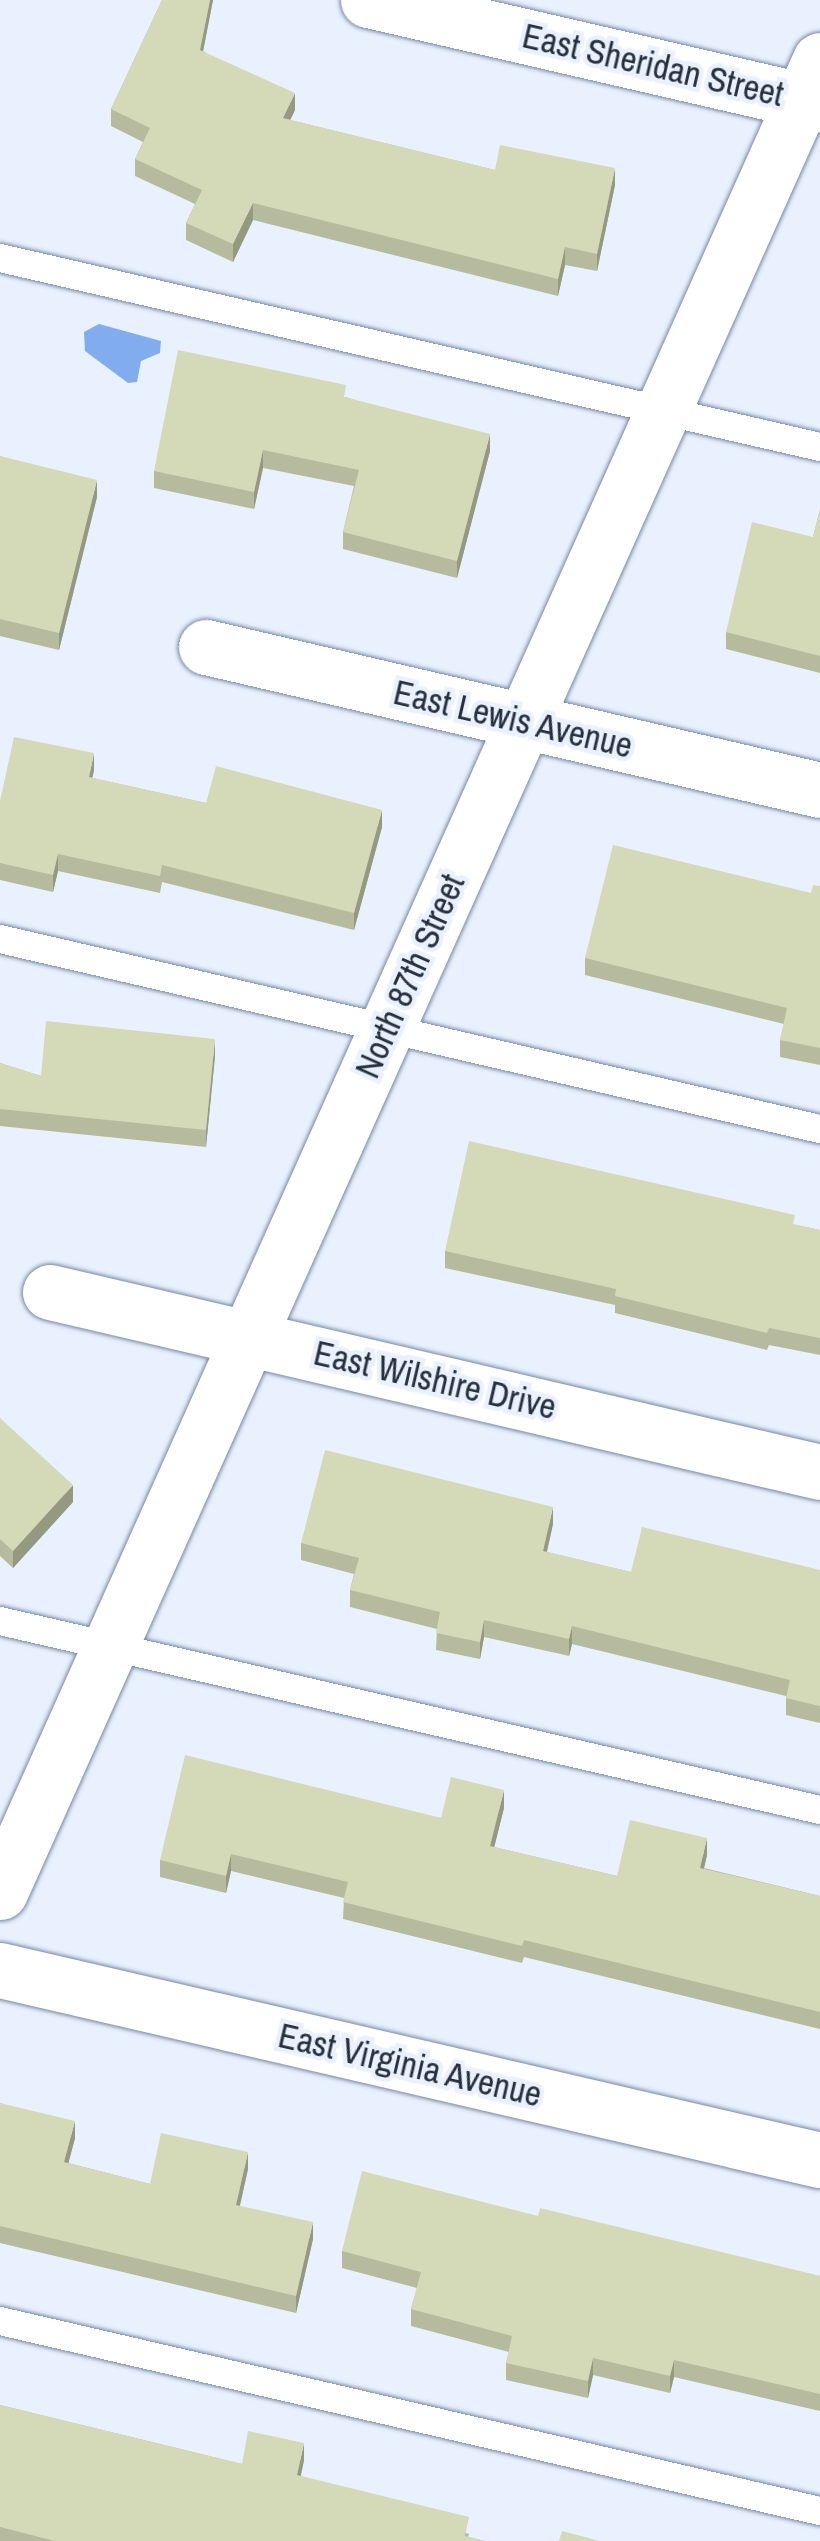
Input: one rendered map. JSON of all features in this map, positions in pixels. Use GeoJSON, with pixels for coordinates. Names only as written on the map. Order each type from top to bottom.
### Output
{"type":"FeatureCollection","features":[{"type":"Feature","properties":{"kind":"street","name":"East Sheridan Street"},"geometry":{"type":"LineString","coordinates":[[368,0],[814,88]]}},
{"type":"Feature","properties":{"kind":"street","name":"North 87th Street"},"geometry":{"type":"LineString","coordinates":[[0,1892],[524,721],[814,88]]}},
{"type":"Feature","properties":{"kind":"street","name":"East Lewis Avenue"},"geometry":{"type":"LineString","coordinates":[[206,647],[820,790]]}},
{"type":"Feature","properties":{"kind":"street","name":"East Wilshire Drive"},"geometry":{"type":"LineString","coordinates":[[50,1292],[820,1472]]}},
{"type":"Feature","properties":{"kind":"street","name":"East Virginia Avenue"},"geometry":{"type":"LineString","coordinates":[[0,1970],[820,2160]]}},
{"type":"Feature","properties":{"kind":"lane"},"geometry":{"type":"LineString","coordinates":[[0,258],[820,447]]}},
{"type":"Feature","properties":{"kind":"lane"},"geometry":{"type":"LineString","coordinates":[[0,940],[820,1129]]}},
{"type":"Feature","properties":{"kind":"lane"},"geometry":{"type":"LineString","coordinates":[[0,1621],[820,1810]]}},
{"type":"Feature","properties":{"kind":"lane"},"geometry":{"type":"LineString","coordinates":[[0,2321],[820,2510]]}},
{"type":"Feature","properties":{"kind":"water"},"geometry":{"type":"Polygon","coordinates":[[[99,324],[161,341],[160,353],[141,361],[137,382],[128,383],[85,351],[84,332],[99,324]]]}},
{"type":"Feature","properties":{"kind":"building"},"geometry":{"type":"Polygon","coordinates":[[[162,0],[210,0],[200,50],[295,93],[283,118],[495,170],[500,145],[615,168],[597,254],[565,247],[558,279],[253,203],[233,244],[186,223],[202,190],[135,159],[150,128],[111,109],[162,0]]]}},
{"type":"Feature","properties":{"kind":"building"},"geometry":{"type":"Polygon","coordinates":[[[178,350],[346,385],[344,397],[490,434],[457,561],[343,532],[359,470],[263,450],[254,492],[154,471],[178,350]]]}},
{"type":"Feature","properties":{"kind":"building"},"geometry":{"type":"Polygon","coordinates":[[[0,456],[97,480],[59,633],[0,619],[0,456]]]}},
{"type":"Feature","properties":{"kind":"building"},"geometry":{"type":"Polygon","coordinates":[[[820,509],[820,656],[726,632],[752,522],[813,537],[820,509]]]}},
{"type":"Feature","properties":{"kind":"building"},"geometry":{"type":"Polygon","coordinates":[[[14,737],[94,753],[89,777],[206,803],[216,766],[382,810],[354,913],[162,865],[160,876],[58,854],[53,875],[0,863],[0,801],[14,737]]]}},
{"type":"Feature","properties":{"kind":"building"},"geometry":{"type":"Polygon","coordinates":[[[613,845],[811,893],[813,885],[820,886],[820,1048],[780,1040],[787,1008],[585,958],[613,845]]]}},
{"type":"Feature","properties":{"kind":"building"},"geometry":{"type":"Polygon","coordinates":[[[46,1021],[215,1039],[206,1130],[0,1109],[0,1063],[41,1076],[46,1021]]]}},
{"type":"Feature","properties":{"kind":"building"},"geometry":{"type":"Polygon","coordinates":[[[469,1141],[795,1215],[793,1224],[820,1230],[820,1338],[769,1328],[767,1333],[615,1296],[616,1289],[445,1251],[469,1141]]]}},
{"type":"Feature","properties":{"kind":"building"},"geometry":{"type":"Polygon","coordinates":[[[0,1418],[73,1485],[13,1551],[0,1539],[0,1418]]]}},
{"type":"Feature","properties":{"kind":"building"},"geometry":{"type":"Polygon","coordinates":[[[325,1450],[553,1507],[543,1551],[631,1572],[642,1527],[820,1570],[820,1706],[786,1698],[790,1680],[572,1626],[569,1639],[484,1620],[480,1642],[436,1633],[440,1612],[350,1590],[359,1558],[301,1543],[325,1450]]]}},
{"type":"Feature","properties":{"kind":"building"},"geometry":{"type":"Polygon","coordinates":[[[185,1755],[441,1818],[451,1777],[504,1790],[490,1846],[617,1876],[630,1820],[707,1838],[700,1868],[820,1896],[820,2012],[524,1940],[522,1946],[343,1902],[348,1882],[231,1854],[226,1876],[160,1860],[185,1755]]]}},
{"type":"Feature","properties":{"kind":"building"},"geometry":{"type":"Polygon","coordinates":[[[0,2103],[75,2121],[64,2162],[150,2184],[161,2133],[248,2152],[236,2205],[313,2222],[296,2296],[0,2226],[0,2103]]]}},
{"type":"Feature","properties":{"kind":"building"},"geometry":{"type":"Polygon","coordinates":[[[362,2171],[538,2216],[540,2208],[820,2276],[820,2394],[674,2360],[670,2376],[593,2358],[588,2381],[506,2363],[512,2336],[411,2309],[421,2272],[342,2251],[362,2171]]]}},
{"type":"Feature","properties":{"kind":"building"},"geometry":{"type":"Polygon","coordinates":[[[0,2405],[242,2464],[248,2431],[304,2443],[297,2475],[469,2517],[465,2536],[485,2541],[55,2541],[0,2527],[0,2405]]]}},
{"type":"Feature","properties":{"kind":"building"},"geometry":{"type":"Polygon","coordinates":[[[562,2531],[600,2541],[559,2541],[562,2531]]]}}]}
